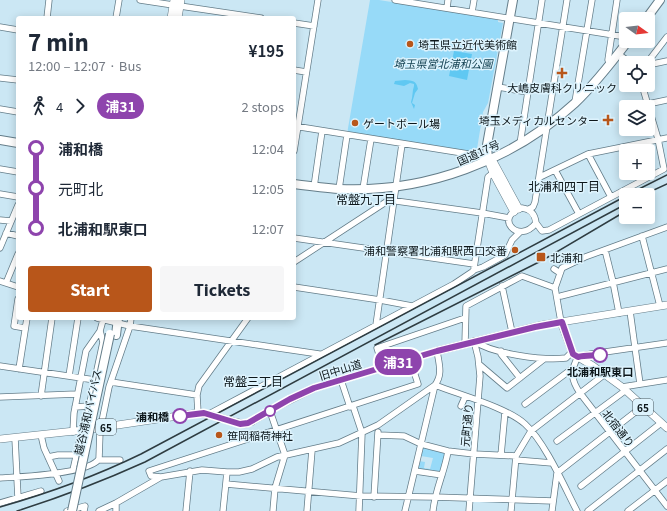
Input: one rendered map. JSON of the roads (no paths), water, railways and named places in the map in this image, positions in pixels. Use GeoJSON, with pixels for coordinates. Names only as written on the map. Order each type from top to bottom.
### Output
{"type":"FeatureCollection","features":[{"type":"Feature","properties":{"kind":"highway"},"geometry":{"type":"LineString","coordinates":[[488,160],[487,145],[513,0]]}},
{"type":"Feature","properties":{"kind":"highway"},"geometry":{"type":"LineString","coordinates":[[651,12],[660,0]]}},
{"type":"Feature","properties":{"kind":"highway","name":"国道17号"},"geometry":{"type":"LineString","coordinates":[[296,184],[339,189],[396,187],[446,176],[488,160],[520,144],[548,126],[576,102],[623,48]]}},
{"type":"Feature","properties":{"kind":"highway"},"geometry":{"type":"LineString","coordinates":[[0,140],[16,143]]}},
{"type":"Feature","properties":{"kind":"highway","name":"越谷浦和バイパス"},"geometry":{"type":"LineString","coordinates":[[77,511],[115,321]]}},
{"type":"Feature","properties":{"kind":"highway","name":"越谷浦和バイパス"},"geometry":{"type":"LineString","coordinates":[[72,511],[113,334]]}},
{"type":"Feature","properties":{"kind":"main road"},"geometry":{"type":"LineString","coordinates":[[172,16],[177,3]]}},
{"type":"Feature","properties":{"kind":"main road"},"geometry":{"type":"LineString","coordinates":[[177,3],[178,16]]}},
{"type":"Feature","properties":{"kind":"main road"},"geometry":{"type":"LineString","coordinates":[[488,160],[492,173],[514,213]]}},
{"type":"Feature","properties":{"kind":"main road"},"geometry":{"type":"LineString","coordinates":[[488,160],[494,163],[514,213]]}},
{"type":"Feature","properties":{"kind":"main road","name":"旧中山道"},"geometry":{"type":"LineString","coordinates":[[0,439],[74,432],[198,413],[240,424],[248,423],[310,390],[410,358],[512,332],[562,322],[664,306]]}},
{"type":"Feature","properties":{"kind":"main road"},"geometry":{"type":"LineString","coordinates":[[562,322],[571,352]]}},
{"type":"Feature","properties":{"kind":"main road","name":"65"},"geometry":{"type":"LineString","coordinates":[[571,352],[624,388],[662,421],[667,428]]}},
{"type":"Feature","properties":{"kind":"street"},"geometry":{"type":"LineString","coordinates":[[47,16],[49,0]]}},
{"type":"Feature","properties":{"kind":"street"},"geometry":{"type":"LineString","coordinates":[[116,16],[119,0]]}},
{"type":"Feature","properties":{"kind":"street"},"geometry":{"type":"LineString","coordinates":[[140,0],[177,3],[250,16]]}},
{"type":"Feature","properties":{"kind":"street"},"geometry":{"type":"LineString","coordinates":[[318,0],[296,126],[475,155],[488,160]]}},
{"type":"Feature","properties":{"kind":"street"},"geometry":{"type":"LineString","coordinates":[[396,0],[422,2],[447,8],[619,36]]}},
{"type":"Feature","properties":{"kind":"street"},"geometry":{"type":"LineString","coordinates":[[447,8],[448,0]]}},
{"type":"Feature","properties":{"kind":"street"},"geometry":{"type":"LineString","coordinates":[[472,12],[474,0]]}},
{"type":"Feature","properties":{"kind":"street"},"geometry":{"type":"LineString","coordinates":[[520,144],[542,0]]}},
{"type":"Feature","properties":{"kind":"street"},"geometry":{"type":"LineString","coordinates":[[296,261],[389,200],[482,213],[514,213],[533,207],[540,177],[567,0]]}},
{"type":"Feature","properties":{"kind":"street"},"geometry":{"type":"LineString","coordinates":[[576,102],[592,0]]}},
{"type":"Feature","properties":{"kind":"street"},"geometry":{"type":"LineString","coordinates":[[610,64],[608,60],[617,0]]}},
{"type":"Feature","properties":{"kind":"street"},"geometry":{"type":"LineString","coordinates":[[296,23],[314,26]]}},
{"type":"Feature","properties":{"kind":"street"},"geometry":{"type":"LineString","coordinates":[[0,27],[16,30]]}},
{"type":"Feature","properties":{"kind":"street"},"geometry":{"type":"LineString","coordinates":[[654,56],[667,37]]}},
{"type":"Feature","properties":{"kind":"street"},"geometry":{"type":"LineString","coordinates":[[655,63],[667,61]]}},
{"type":"Feature","properties":{"kind":"street"},"geometry":{"type":"LineString","coordinates":[[296,70],[306,72]]}},
{"type":"Feature","properties":{"kind":"street"},"geometry":{"type":"LineString","coordinates":[[0,78],[16,80]]}},
{"type":"Feature","properties":{"kind":"street"},"geometry":{"type":"LineString","coordinates":[[498,87],[527,92]]}},
{"type":"Feature","properties":{"kind":"street"},"geometry":{"type":"LineString","coordinates":[[655,103],[667,100]]}},
{"type":"Feature","properties":{"kind":"street"},"geometry":{"type":"LineString","coordinates":[[0,109],[16,112]]}},
{"type":"Feature","properties":{"kind":"street"},"geometry":{"type":"LineString","coordinates":[[529,209],[536,223],[542,230],[547,231],[666,168],[655,128]]}},
{"type":"Feature","properties":{"kind":"street"},"geometry":{"type":"LineString","coordinates":[[314,187],[322,131]]}},
{"type":"Feature","properties":{"kind":"street"},"geometry":{"type":"LineString","coordinates":[[339,189],[347,135]]}},
{"type":"Feature","properties":{"kind":"street"},"geometry":{"type":"LineString","coordinates":[[540,177],[588,154],[667,138]]}},
{"type":"Feature","properties":{"kind":"street"},"geometry":{"type":"LineString","coordinates":[[363,189],[371,139]]}},
{"type":"Feature","properties":{"kind":"street"},"geometry":{"type":"LineString","coordinates":[[376,325],[402,144]]}},
{"type":"Feature","properties":{"kind":"street"},"geometry":{"type":"LineString","coordinates":[[588,154],[611,197]]}},
{"type":"Feature","properties":{"kind":"street"},"geometry":{"type":"LineString","coordinates":[[0,169],[16,172]]}},
{"type":"Feature","properties":{"kind":"street"},"geometry":{"type":"LineString","coordinates":[[555,170],[579,214]]}},
{"type":"Feature","properties":{"kind":"street"},"geometry":{"type":"LineString","coordinates":[[210,415],[320,354],[454,284],[474,267],[488,177],[492,173]]}},
{"type":"Feature","properties":{"kind":"street"},"geometry":{"type":"LineString","coordinates":[[0,194],[16,197]]}},
{"type":"Feature","properties":{"kind":"street"},"geometry":{"type":"LineString","coordinates":[[0,245],[16,210]]}},
{"type":"Feature","properties":{"kind":"street"},"geometry":{"type":"LineString","coordinates":[[514,213],[509,223],[512,228],[520,232]]}},
{"type":"Feature","properties":{"kind":"street"},"geometry":{"type":"LineString","coordinates":[[0,220],[11,221]]}},
{"type":"Feature","properties":{"kind":"street"},"geometry":{"type":"LineString","coordinates":[[296,238],[386,251],[474,267],[483,267],[505,255],[512,240],[518,236],[520,232],[536,223]]}},
{"type":"Feature","properties":{"kind":"street"},"geometry":{"type":"LineString","coordinates":[[562,322],[555,288],[560,273],[564,267],[667,227]]}},
{"type":"Feature","properties":{"kind":"street"},"geometry":{"type":"LineString","coordinates":[[6,233],[16,236]]}},
{"type":"Feature","properties":{"kind":"street"},"geometry":{"type":"LineString","coordinates":[[642,236],[652,272],[664,306]]}},
{"type":"Feature","properties":{"kind":"street"},"geometry":{"type":"LineString","coordinates":[[605,250],[613,282],[618,313]]}},
{"type":"Feature","properties":{"kind":"street"},"geometry":{"type":"LineString","coordinates":[[6,283],[16,259]]}},
{"type":"Feature","properties":{"kind":"street"},"geometry":{"type":"LineString","coordinates":[[554,268],[560,273]]}},
{"type":"Feature","properties":{"kind":"street"},"geometry":{"type":"LineString","coordinates":[[561,296],[667,269]]}},
{"type":"Feature","properties":{"kind":"street"},"geometry":{"type":"LineString","coordinates":[[465,344],[466,306],[522,276],[555,288]]}},
{"type":"Feature","properties":{"kind":"street"},"geometry":{"type":"LineString","coordinates":[[0,281],[16,286]]}},
{"type":"Feature","properties":{"kind":"street"},"geometry":{"type":"LineString","coordinates":[[502,286],[512,332]]}},
{"type":"Feature","properties":{"kind":"street"},"geometry":{"type":"LineString","coordinates":[[296,287],[412,306]]}},
{"type":"Feature","properties":{"kind":"street"},"geometry":{"type":"LineString","coordinates":[[630,311],[640,384]]}},
{"type":"Feature","properties":{"kind":"street"},"geometry":{"type":"LineString","coordinates":[[16,312],[14,326],[25,328]]}},
{"type":"Feature","properties":{"kind":"street"},"geometry":{"type":"LineString","coordinates":[[383,367],[377,348],[465,318]]}},
{"type":"Feature","properties":{"kind":"street"},"geometry":{"type":"LineString","coordinates":[[19,369],[27,320]]}},
{"type":"Feature","properties":{"kind":"street"},"geometry":{"type":"LineString","coordinates":[[41,396],[52,320]]}},
{"type":"Feature","properties":{"kind":"street"},"geometry":{"type":"LineString","coordinates":[[69,376],[78,320]]}},
{"type":"Feature","properties":{"kind":"street"},"geometry":{"type":"LineString","coordinates":[[73,470],[103,342],[100,332],[100,320]]}},
{"type":"Feature","properties":{"kind":"street"},"geometry":{"type":"LineString","coordinates":[[99,460],[101,428],[111,382],[131,320]]}},
{"type":"Feature","properties":{"kind":"street"},"geometry":{"type":"LineString","coordinates":[[198,413],[197,394],[199,386],[247,320]]}},
{"type":"Feature","properties":{"kind":"street"},"geometry":{"type":"LineString","coordinates":[[115,321],[130,326],[320,354]]}},
{"type":"Feature","properties":{"kind":"street"},"geometry":{"type":"LineString","coordinates":[[74,432],[75,407],[86,351],[100,332]]}},
{"type":"Feature","properties":{"kind":"street"},"geometry":{"type":"LineString","coordinates":[[474,341],[484,347],[501,352],[544,359],[566,358],[571,352]]}},
{"type":"Feature","properties":{"kind":"street","name":"元町通り"},"geometry":{"type":"LineString","coordinates":[[469,511],[479,401],[480,365],[474,341]]}},
{"type":"Feature","properties":{"kind":"street"},"geometry":{"type":"LineString","coordinates":[[525,404],[573,368],[578,357],[667,342]]}},
{"type":"Feature","properties":{"kind":"street"},"geometry":{"type":"LineString","coordinates":[[410,358],[418,384],[149,471],[152,476],[161,477],[202,470],[239,472],[252,469],[270,459],[339,443],[378,425],[435,385],[439,380],[441,372],[437,351]]}},
{"type":"Feature","properties":{"kind":"street"},"geometry":{"type":"LineString","coordinates":[[501,352],[520,378]]}},
{"type":"Feature","properties":{"kind":"street"},"geometry":{"type":"LineString","coordinates":[[480,365],[507,388],[544,359]]}},
{"type":"Feature","properties":{"kind":"street"},"geometry":{"type":"LineString","coordinates":[[0,366],[95,380]]}},
{"type":"Feature","properties":{"kind":"street","name":"北宿通り"},"geometry":{"type":"LineString","coordinates":[[573,368],[572,374],[580,393],[667,506]]}},
{"type":"Feature","properties":{"kind":"street"},"geometry":{"type":"LineString","coordinates":[[511,511],[516,458],[531,431],[605,374]]}},
{"type":"Feature","properties":{"kind":"street"},"geometry":{"type":"LineString","coordinates":[[341,380],[362,433],[361,496],[359,511]]}},
{"type":"Feature","properties":{"kind":"street"},"geometry":{"type":"LineString","coordinates":[[557,442],[595,413],[624,388],[667,380]]}},
{"type":"Feature","properties":{"kind":"street"},"geometry":{"type":"LineString","coordinates":[[111,382],[197,394]]}},
{"type":"Feature","properties":{"kind":"street"},"geometry":{"type":"LineString","coordinates":[[435,385],[505,412],[525,424],[542,445],[577,511]]}},
{"type":"Feature","properties":{"kind":"street"},"geometry":{"type":"LineString","coordinates":[[405,511],[435,385]]}},
{"type":"Feature","properties":{"kind":"street"},"geometry":{"type":"LineString","coordinates":[[0,397],[77,394]]}},
{"type":"Feature","properties":{"kind":"street"},"geometry":{"type":"LineString","coordinates":[[461,406],[466,396]]}},
{"type":"Feature","properties":{"kind":"street"},"geometry":{"type":"LineString","coordinates":[[75,407],[89,406]]}},
{"type":"Feature","properties":{"kind":"street"},"geometry":{"type":"LineString","coordinates":[[552,511],[557,473],[643,406]]}},
{"type":"Feature","properties":{"kind":"street"},"geometry":{"type":"LineString","coordinates":[[270,411],[285,455],[275,488],[273,511]]}},
{"type":"Feature","properties":{"kind":"street"},"geometry":{"type":"LineString","coordinates":[[501,455],[505,412]]}},
{"type":"Feature","properties":{"kind":"street"},"geometry":{"type":"LineString","coordinates":[[581,486],[662,421]]}},
{"type":"Feature","properties":{"kind":"street"},"geometry":{"type":"LineString","coordinates":[[374,497],[378,425]]}},
{"type":"Feature","properties":{"kind":"street"},"geometry":{"type":"LineString","coordinates":[[41,435],[48,457],[59,482]]}},
{"type":"Feature","properties":{"kind":"street"},"geometry":{"type":"LineString","coordinates":[[378,435],[404,436],[421,444],[448,451],[501,455],[552,463]]}},
{"type":"Feature","properties":{"kind":"street"},"geometry":{"type":"LineString","coordinates":[[15,438],[18,498]]}},
{"type":"Feature","properties":{"kind":"street"},"geometry":{"type":"LineString","coordinates":[[588,511],[667,449]]}},
{"type":"Feature","properties":{"kind":"street"},"geometry":{"type":"LineString","coordinates":[[307,511],[312,450]]}},
{"type":"Feature","properties":{"kind":"street"},"geometry":{"type":"LineString","coordinates":[[433,511],[434,496],[446,464],[448,451]]}},
{"type":"Feature","properties":{"kind":"street"},"geometry":{"type":"LineString","coordinates":[[48,457],[58,455],[76,455]]}},
{"type":"Feature","properties":{"kind":"street"},"geometry":{"type":"LineString","coordinates":[[0,478],[84,468],[99,460],[120,460]]}},
{"type":"Feature","properties":{"kind":"street"},"geometry":{"type":"LineString","coordinates":[[186,511],[190,471]]}},
{"type":"Feature","properties":{"kind":"street"},"geometry":{"type":"LineString","coordinates":[[415,471],[442,475]]}},
{"type":"Feature","properties":{"kind":"street"},"geometry":{"type":"LineString","coordinates":[[223,511],[227,472]]}},
{"type":"Feature","properties":{"kind":"street"},"geometry":{"type":"LineString","coordinates":[[99,511],[161,477]]}},
{"type":"Feature","properties":{"kind":"street"},"geometry":{"type":"LineString","coordinates":[[628,511],[667,481]]}},
{"type":"Feature","properties":{"kind":"street"},"geometry":{"type":"LineString","coordinates":[[226,484],[374,497],[434,496],[553,501]]}},
{"type":"Feature","properties":{"kind":"street"},"geometry":{"type":"LineString","coordinates":[[0,503],[41,491]]}},
{"type":"Feature","properties":{"kind":"street"},"geometry":{"type":"LineString","coordinates":[[116,503],[116,511]]}},
{"type":"Feature","properties":{"kind":"street"},"geometry":{"type":"LineString","coordinates":[[68,511],[85,506],[84,511]]}},
{"type":"Feature","properties":{"kind":"railway"},"geometry":{"type":"LineString","coordinates":[[641,188],[667,175]]}},
{"type":"Feature","properties":{"kind":"railway"},"geometry":{"type":"LineString","coordinates":[[655,190],[667,184]]}},
{"type":"Feature","properties":{"kind":"railway"},"geometry":{"type":"LineString","coordinates":[[0,507],[72,484],[141,454],[619,200]]}},
{"type":"Feature","properties":{"kind":"railway"},"geometry":{"type":"LineString","coordinates":[[17,511],[82,488],[145,462],[619,208]]}},
{"type":"Feature","properties":{"kind":"railway"},"geometry":{"type":"LineString","coordinates":[[375,345],[543,260],[619,215]]}},
{"type":"Feature","properties":{"kind":"place","name":"埼玉県立近代美術館"},"geometry":{"type":"Point","coordinates":[410,44]}},
{"type":"Feature","properties":{"kind":"place","name":"大嶋皮膚科クリニック"},"geometry":{"type":"Point","coordinates":[562,73]}},
{"type":"Feature","properties":{"kind":"place","name":"埼玉メディカルセンター"},"geometry":{"type":"Point","coordinates":[608,120]}},
{"type":"Feature","properties":{"kind":"place","name":"ゲートボール場"},"geometry":{"type":"Point","coordinates":[355,123]}},
{"type":"Feature","properties":{"kind":"place","name":"浦和警察署北浦和駅西口交番"},"geometry":{"type":"Point","coordinates":[515,250]}},
{"type":"Feature","properties":{"kind":"place","name":"北浦和"},"geometry":{"type":"Point","coordinates":[541,257]}},
{"type":"Feature","properties":{"kind":"place","name":"北浦和駅東口"},"geometry":{"type":"Point","coordinates":[600,355]}},
{"type":"Feature","properties":{"kind":"place","name":"浦和橋"},"geometry":{"type":"Point","coordinates":[180,416]}},
{"type":"Feature","properties":{"kind":"place","name":"笹岡稲荷神社"},"geometry":{"type":"Point","coordinates":[219,435]}},
{"type":"Feature","properties":{"kind":"district","name":"北浦和四丁目"},"geometry":{"type":"Point","coordinates":[564,185]}},
{"type":"Feature","properties":{"kind":"district","name":"常盤九丁目"},"geometry":{"type":"Point","coordinates":[366,198]}},
{"type":"Feature","properties":{"kind":"district","name":"常盤三丁目"},"geometry":{"type":"Point","coordinates":[253,380]}},
{"type":"Feature","properties":{"kind":"park label","name":"埼玉県営北浦和公園"},"geometry":{"type":"Point","coordinates":[443,63]}}]}
